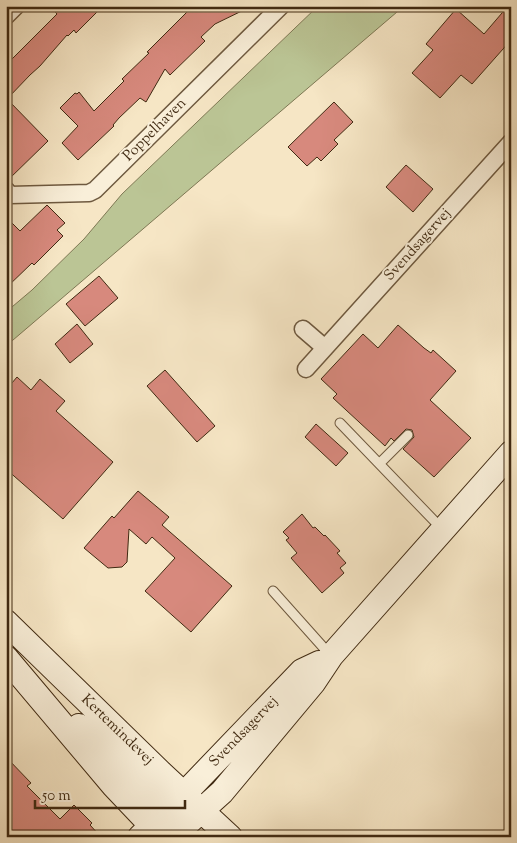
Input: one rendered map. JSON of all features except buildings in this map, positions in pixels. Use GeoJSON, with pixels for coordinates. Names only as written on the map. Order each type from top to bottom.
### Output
{"type":"FeatureCollection","features":[{"type":"Feature","properties":{"kind":"main road","name":"Svendsagervej"},"geometry":{"type":"LineString","coordinates":[[184,830],[222,792],[313,683],[331,656],[511,453]]}},
{"type":"Feature","properties":{"kind":"main road","name":"Kertemindevej"},"geometry":{"type":"LineString","coordinates":[[6,622],[176,801]]}},
{"type":"Feature","properties":{"kind":"main road","name":"Svendsagervej"},"geometry":{"type":"LineString","coordinates":[[145,831],[302,671],[331,656]]}},
{"type":"Feature","properties":{"kind":"main road"},"geometry":{"type":"LineString","coordinates":[[9,662],[136,776],[176,801],[184,830]]}},
{"type":"Feature","properties":{"kind":"main road"},"geometry":{"type":"LineString","coordinates":[[9,662],[114,786],[145,831],[184,830],[230,837]]}},
{"type":"Feature","properties":{"kind":"street"},"geometry":{"type":"LineString","coordinates":[[6,16],[16,6]]}},
{"type":"Feature","properties":{"kind":"street","name":"Poppelhaven"},"geometry":{"type":"LineString","coordinates":[[6,190],[10,194],[89,194],[95,190],[280,6]]}},
{"type":"Feature","properties":{"kind":"street","name":"Svendsagervej"},"geometry":{"type":"LineString","coordinates":[[306,369],[511,142]]}},
{"type":"Feature","properties":{"kind":"street"},"geometry":{"type":"LineString","coordinates":[[303,329],[325,348]]}},
{"type":"Feature","properties":{"kind":"lane"},"geometry":{"type":"LineString","coordinates":[[340,423],[443,530]]}},
{"type":"Feature","properties":{"kind":"lane"},"geometry":{"type":"LineString","coordinates":[[380,464],[408,435]]}},
{"type":"Feature","properties":{"kind":"lane"},"geometry":{"type":"LineString","coordinates":[[273,591],[331,656]]}},
{"type":"Feature","properties":{"kind":"green space"},"geometry":{"type":"Polygon","coordinates":[[[318,6],[404,6],[6,346],[6,312],[32,290],[84,239],[122,194],[318,6]]]}}]}
